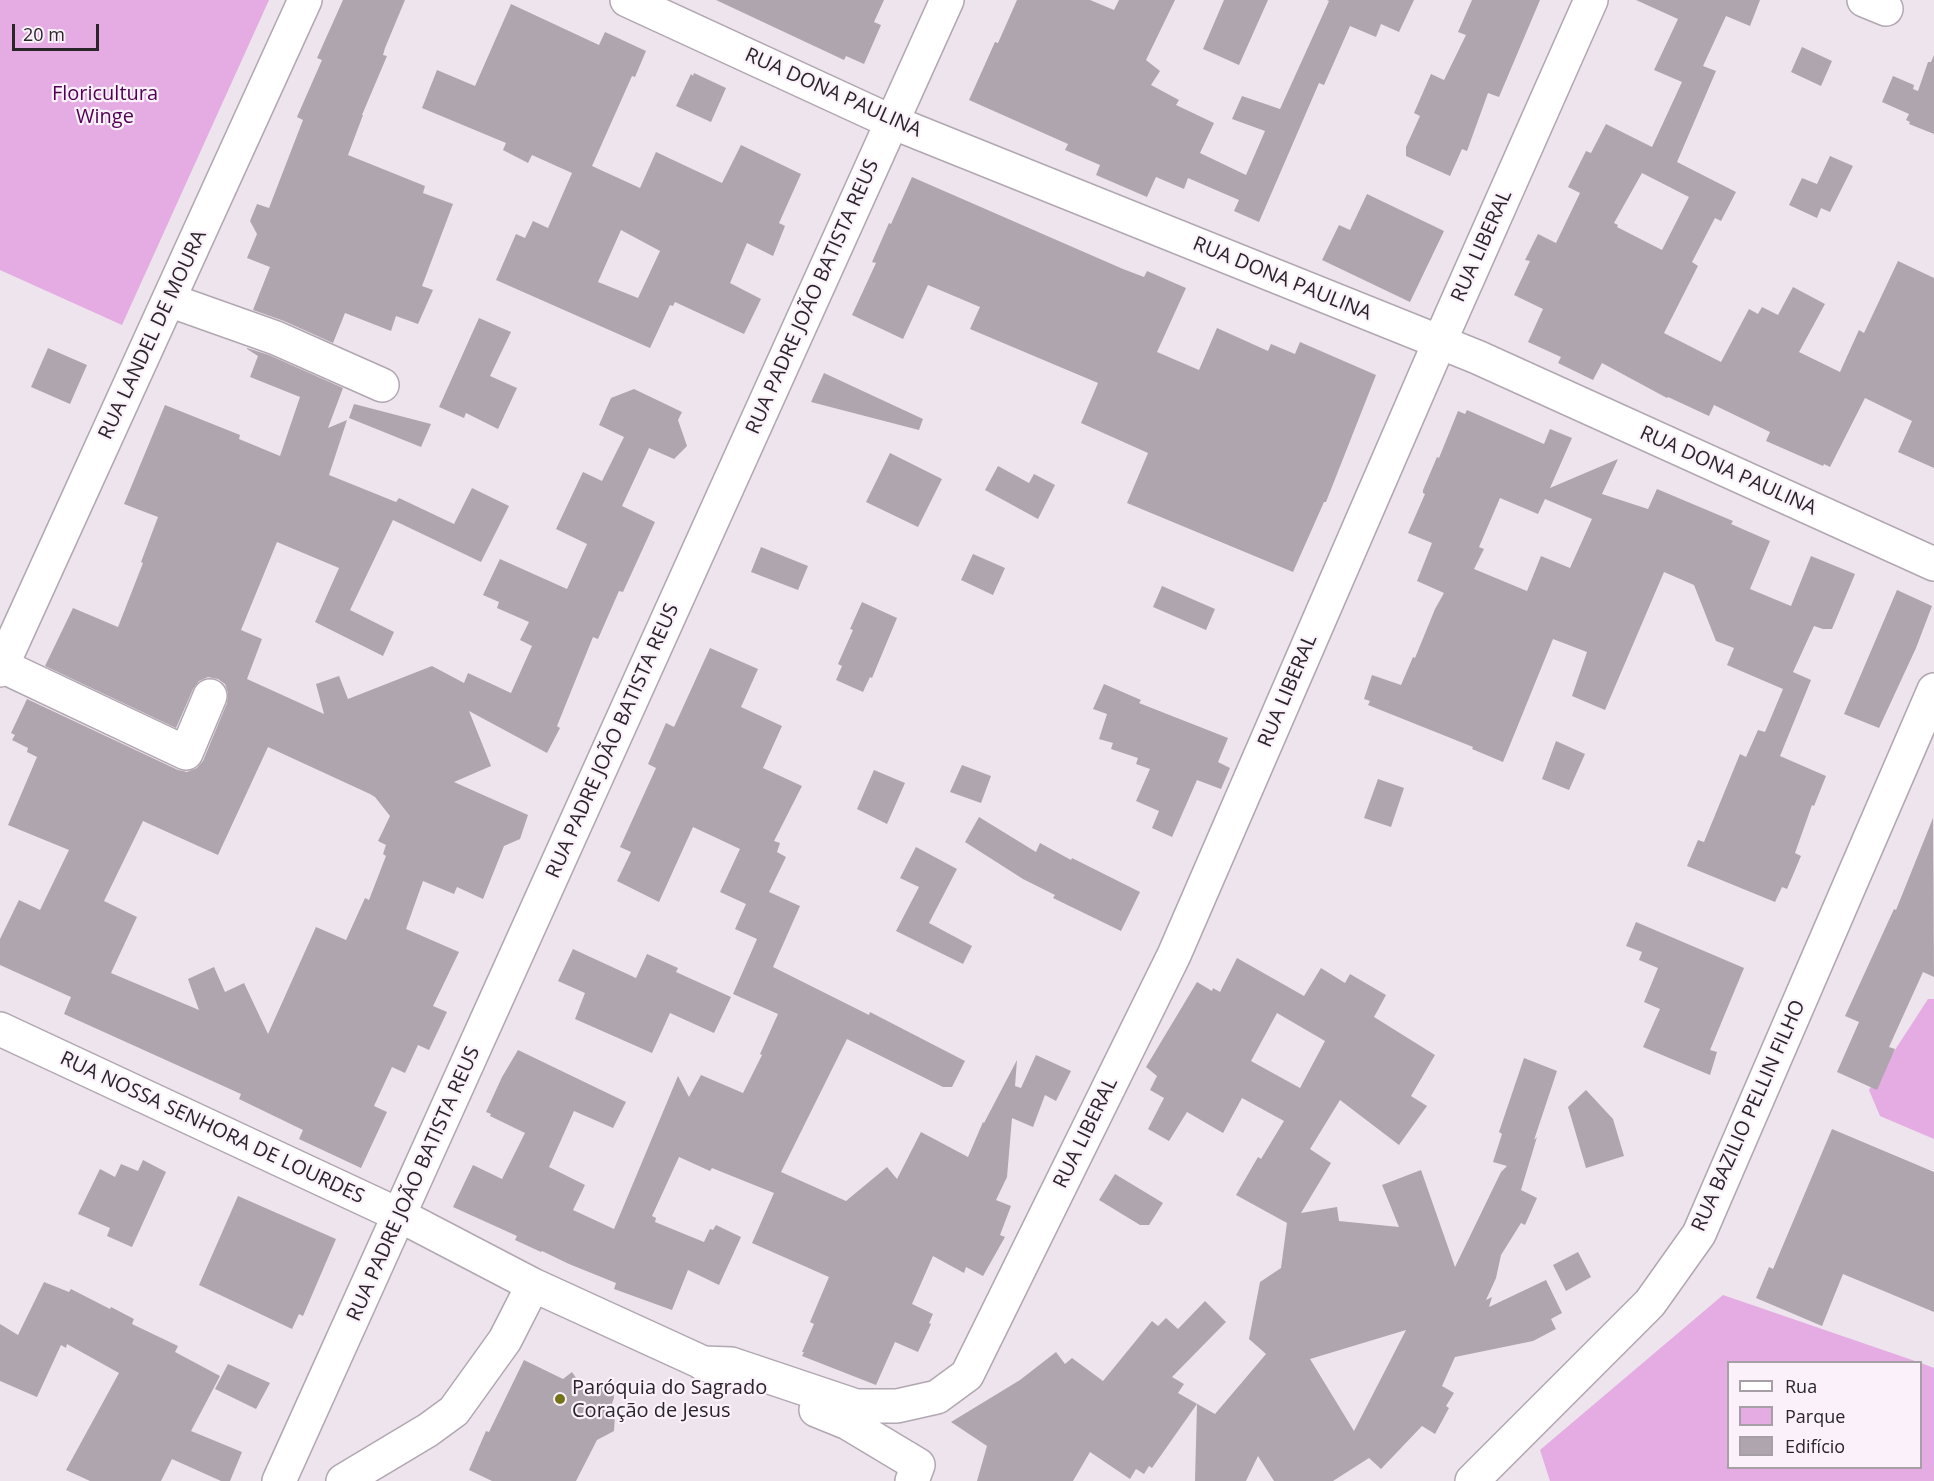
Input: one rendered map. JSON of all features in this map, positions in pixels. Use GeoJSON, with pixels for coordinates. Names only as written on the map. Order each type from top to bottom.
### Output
{"type":"FeatureCollection","features":[{"type":"Feature","properties":{"kind":"street","name":"RUA LANDEL DE MOURA"},"geometry":{"type":"LineString","coordinates":[[1,668],[305,0]]}},
{"type":"Feature","properties":{"kind":"street","name":"RUA DONA PAULINA"},"geometry":{"type":"LineString","coordinates":[[627,0],[892,122],[1440,341],[1934,564]]}},
{"type":"Feature","properties":{"kind":"street","name":"RUA PADRE JOÃO BATISTA REUS"},"geometry":{"type":"LineString","coordinates":[[279,1481],[947,0]]}},
{"type":"Feature","properties":{"kind":"street","name":"RUA LIBERAL"},"geometry":{"type":"LineString","coordinates":[[702,1363],[731,1364],[856,1406],[897,1406],[937,1397],[967,1375],[1174,955],[1440,341],[1592,0]]}},
{"type":"Feature","properties":{"kind":"street"},"geometry":{"type":"LineString","coordinates":[[169,300],[276,338],[382,385]]}},
{"type":"Feature","properties":{"kind":"street"},"geometry":{"type":"LineString","coordinates":[[1,668],[186,753],[210,696]]}},
{"type":"Feature","properties":{"kind":"street","name":"RUA BAZILIO PELLIN FILHO"},"geometry":{"type":"LineString","coordinates":[[1472,1481],[1650,1303],[1699,1234],[1934,690]]}},
{"type":"Feature","properties":{"kind":"street","name":"RUA NOSSA SENHORA DE LOURDES"},"geometry":{"type":"LineString","coordinates":[[0,1029],[399,1215],[533,1285],[702,1363],[848,1423],[915,1473]]}},
{"type":"Feature","properties":{"kind":"street"},"geometry":{"type":"LineString","coordinates":[[343,1481],[428,1430],[454,1411],[505,1340],[533,1285]]}},
{"type":"Feature","properties":{"kind":"green space","name":"Floricultura Winge"},"geometry":{"type":"Polygon","coordinates":[[[0,0],[269,0],[122,325],[0,270],[0,0]]]}},
{"type":"Feature","properties":{"kind":"green space"},"geometry":{"type":"Polygon","coordinates":[[[1928,999],[1934,999],[1934,1139],[1880,1116],[1869,1090],[1928,999]]]}},
{"type":"Feature","properties":{"kind":"green space"},"geometry":{"type":"Polygon","coordinates":[[[1723,1295],[1915,1361],[1727,1361],[1727,1469],[1922,1469],[1922,1363],[1934,1368],[1934,1481],[1550,1481],[1540,1450],[1723,1295]]]}},
{"type":"Feature","properties":{"kind":"building"},"geometry":{"type":"Polygon","coordinates":[[[343,0],[405,0],[385,48],[383,55],[387,56],[348,155],[425,186],[423,193],[453,204],[422,286],[433,290],[418,324],[396,316],[391,331],[345,313],[333,343],[253,310],[270,267],[247,258],[257,234],[250,221],[257,204],[269,208],[303,120],[297,117],[322,60],[317,58],[343,0]]]}},
{"type":"Feature","properties":{"kind":"building"},"geometry":{"type":"Polygon","coordinates":[[[716,0],[884,0],[874,22],[881,25],[864,64],[846,56],[844,60],[716,0]]]}},
{"type":"Feature","properties":{"kind":"building"},"geometry":{"type":"Polygon","coordinates":[[[1017,0],[1090,0],[1114,10],[1119,0],[1175,0],[1146,60],[1160,71],[1151,85],[1179,100],[1176,105],[1214,123],[1200,153],[1246,175],[1265,131],[1232,119],[1242,96],[1280,109],[1329,1],[1327,0],[1414,0],[1399,32],[1381,24],[1376,37],[1350,26],[1324,85],[1319,83],[1259,222],[1234,211],[1239,200],[1188,178],[1184,189],[1156,177],[1147,197],[1096,175],[1100,165],[1065,150],[1068,144],[969,100],[1017,0]]]}},
{"type":"Feature","properties":{"kind":"building"},"geometry":{"type":"Polygon","coordinates":[[[1224,0],[1268,0],[1239,65],[1203,49],[1224,0]]]}},
{"type":"Feature","properties":{"kind":"building"},"geometry":{"type":"Polygon","coordinates":[[[1472,0],[1540,0],[1499,97],[1488,93],[1467,151],[1462,149],[1450,176],[1406,156],[1406,147],[1420,116],[1414,113],[1431,74],[1444,80],[1466,35],[1458,32],[1472,0]]]}},
{"type":"Feature","properties":{"kind":"building"},"geometry":{"type":"Polygon","coordinates":[[[1636,0],[1760,0],[1750,26],[1726,16],[1703,66],[1716,71],[1677,162],[1736,192],[1721,221],[1715,218],[1692,262],[1698,266],[1664,333],[1721,362],[1749,309],[1758,314],[1762,307],[1778,315],[1793,287],[1825,304],[1799,352],[1840,372],[1859,330],[1864,333],[1898,261],[1934,278],[1934,468],[1898,452],[1912,421],[1865,398],[1830,467],[1824,464],[1823,466],[1766,441],[1770,432],[1714,405],[1709,416],[1667,398],[1602,363],[1593,380],[1558,363],[1561,357],[1528,342],[1543,309],[1514,295],[1530,261],[1525,260],[1538,234],[1556,243],[1580,193],[1568,187],[1586,151],[1591,153],[1606,124],[1652,147],[1682,82],[1654,70],[1678,19],[1636,0]],[[1642,173],[1614,223],[1618,225],[1617,227],[1662,250],[1689,197],[1642,173]]]}},
{"type":"Feature","properties":{"kind":"building"},"geometry":{"type":"Polygon","coordinates":[[[511,4],[599,45],[605,32],[646,51],[635,77],[632,76],[592,166],[640,188],[656,152],[722,183],[741,145],[801,174],[779,223],[785,226],[773,256],[747,243],[730,283],[761,299],[744,334],[675,302],[673,306],[670,305],[650,348],[496,280],[516,234],[525,238],[533,221],[548,228],[572,173],[532,155],[528,163],[503,150],[506,143],[422,108],[437,70],[475,86],[511,4]],[[621,230],[598,282],[638,298],[660,251],[621,230]]]}},
{"type":"Feature","properties":{"kind":"building"},"geometry":{"type":"Polygon","coordinates":[[[1802,47],[1832,61],[1821,86],[1791,72],[1802,47]]]}},
{"type":"Feature","properties":{"kind":"building"},"geometry":{"type":"Polygon","coordinates":[[[1934,55],[1934,134],[1909,124],[1910,122],[1906,120],[1909,114],[1882,102],[1893,76],[1914,85],[1913,89],[1918,91],[1928,62],[1931,62],[1934,55]]]}},
{"type":"Feature","properties":{"kind":"building"},"geometry":{"type":"Polygon","coordinates":[[[694,73],[726,88],[711,122],[676,106],[691,74],[693,76],[694,73]]]}},
{"type":"Feature","properties":{"kind":"building"},"geometry":{"type":"Polygon","coordinates":[[[1830,156],[1853,166],[1830,212],[1821,208],[1817,218],[1789,205],[1802,178],[1817,184],[1830,156]]]}},
{"type":"Feature","properties":{"kind":"building"},"geometry":{"type":"Polygon","coordinates":[[[912,177],[1123,269],[1144,277],[1147,271],[1186,288],[1157,352],[1199,370],[1217,328],[1268,351],[1271,344],[1295,354],[1300,342],[1376,375],[1326,502],[1324,502],[1293,572],[1127,503],[1148,453],[1081,423],[1098,383],[970,329],[980,307],[928,285],[903,339],[852,315],[876,263],[872,262],[912,177]]]}},
{"type":"Feature","properties":{"kind":"building"},"geometry":{"type":"Polygon","coordinates":[[[1367,194],[1444,231],[1410,302],[1322,260],[1339,225],[1350,230],[1367,194]]]}},
{"type":"Feature","properties":{"kind":"building"},"geometry":{"type":"Polygon","coordinates":[[[479,318],[511,332],[490,376],[517,388],[498,429],[466,413],[464,418],[439,407],[479,318]]]}},
{"type":"Feature","properties":{"kind":"building"},"geometry":{"type":"Polygon","coordinates":[[[48,348],[87,365],[70,404],[31,387],[48,348]]]}},
{"type":"Feature","properties":{"kind":"building"},"geometry":{"type":"Polygon","coordinates":[[[247,349],[269,355],[343,388],[328,428],[347,420],[329,475],[396,502],[399,498],[454,524],[472,488],[509,506],[481,562],[393,520],[350,610],[394,632],[383,656],[315,622],[339,568],[277,542],[241,630],[262,639],[247,679],[324,714],[316,684],[339,676],[348,699],[432,666],[464,683],[468,673],[511,693],[532,646],[520,640],[529,622],[497,608],[499,602],[483,595],[500,559],[567,589],[587,544],[556,529],[583,472],[602,481],[624,437],[599,425],[611,398],[634,389],[682,412],[678,420],[687,446],[674,459],[649,448],[622,506],[655,522],[623,592],[619,591],[598,639],[593,637],[557,726],[560,728],[547,753],[469,711],[491,766],[454,782],[528,815],[520,839],[504,846],[483,899],[457,887],[454,894],[423,881],[406,929],[459,952],[433,1006],[447,1012],[429,1050],[418,1045],[405,1073],[392,1067],[374,1106],[387,1112],[361,1168],[299,1139],[303,1130],[239,1099],[241,1094],[64,1014],[71,997],[0,965],[0,939],[19,900],[40,910],[69,850],[8,825],[37,757],[27,752],[28,748],[12,740],[15,735],[11,733],[27,699],[178,770],[187,772],[197,768],[203,761],[227,703],[228,693],[225,684],[218,679],[208,677],[199,681],[193,689],[176,728],[45,666],[73,608],[118,627],[158,517],[124,504],[165,405],[240,435],[239,439],[280,456],[300,397],[250,377],[258,356],[247,349]],[[268,747],[218,855],[143,821],[104,901],[137,917],[111,973],[199,1010],[188,979],[214,967],[225,992],[244,983],[268,1034],[316,927],[346,940],[365,898],[369,900],[386,856],[383,854],[386,845],[378,841],[390,816],[370,794],[268,747]]]}},
{"type":"Feature","properties":{"kind":"building"},"geometry":{"type":"Polygon","coordinates":[[[824,373],[923,419],[919,430],[811,402],[824,373]]]}},
{"type":"Feature","properties":{"kind":"building"},"geometry":{"type":"Polygon","coordinates":[[[354,404],[431,424],[421,447],[349,418],[354,404]]]}},
{"type":"Feature","properties":{"kind":"building"},"geometry":{"type":"Polygon","coordinates":[[[1467,410],[1544,444],[1550,429],[1572,438],[1550,488],[1618,459],[1602,494],[1648,509],[1657,489],[1733,521],[1731,524],[1770,541],[1750,589],[1791,606],[1811,556],[1855,574],[1832,629],[1814,626],[1793,672],[1811,680],[1780,756],[1826,776],[1814,806],[1812,805],[1795,853],[1801,856],[1787,889],[1782,887],[1775,902],[1687,866],[1698,840],[1704,842],[1740,754],[1746,757],[1758,730],[1765,732],[1783,689],[1727,665],[1734,648],[1716,641],[1694,585],[1664,572],[1605,710],[1572,696],[1587,652],[1553,639],[1503,762],[1472,749],[1473,747],[1368,705],[1370,701],[1364,699],[1372,675],[1401,685],[1444,593],[1417,581],[1432,543],[1408,533],[1425,494],[1423,490],[1458,411],[1465,414],[1467,410]],[[1500,498],[1479,547],[1484,549],[1474,569],[1527,591],[1541,556],[1570,568],[1592,519],[1545,499],[1538,514],[1500,498]]]}},
{"type":"Feature","properties":{"kind":"building"},"geometry":{"type":"Polygon","coordinates":[[[890,453],[942,479],[918,527],[866,502],[890,453]]]}},
{"type":"Feature","properties":{"kind":"building"},"geometry":{"type":"Polygon","coordinates":[[[998,466],[1029,483],[1034,474],[1055,485],[1038,519],[985,490],[998,466]]]}},
{"type":"Feature","properties":{"kind":"building"},"geometry":{"type":"Polygon","coordinates":[[[761,547],[808,566],[798,590],[751,572],[761,547]]]}},
{"type":"Feature","properties":{"kind":"building"},"geometry":{"type":"Polygon","coordinates":[[[973,554],[1005,568],[993,595],[961,580],[973,554]]]}},
{"type":"Feature","properties":{"kind":"building"},"geometry":{"type":"Polygon","coordinates":[[[1162,586],[1215,609],[1206,630],[1153,607],[1162,586]]]}},
{"type":"Feature","properties":{"kind":"building"},"geometry":{"type":"Polygon","coordinates":[[[1897,590],[1932,606],[1916,648],[1879,728],[1844,714],[1897,590]]]}},
{"type":"Feature","properties":{"kind":"building"},"geometry":{"type":"Polygon","coordinates":[[[862,602],[897,618],[872,678],[870,677],[863,692],[836,680],[842,666],[838,664],[862,602]]]}},
{"type":"Feature","properties":{"kind":"building"},"geometry":{"type":"Polygon","coordinates":[[[710,648],[758,669],[741,707],[782,726],[763,768],[802,786],[774,841],[780,843],[777,852],[786,857],[769,892],[800,906],[773,967],[869,1015],[870,1012],[965,1061],[952,1087],[943,1087],[847,1039],[781,1172],[846,1201],[887,1167],[897,1179],[921,1132],[968,1157],[983,1122],[1017,1060],[1015,1086],[1021,1088],[1036,1055],[1071,1071],[1056,1101],[1045,1095],[1033,1127],[1012,1118],[1007,1177],[996,1200],[1011,1206],[1000,1235],[1005,1237],[983,1276],[966,1267],[964,1273],[933,1256],[912,1304],[933,1314],[929,1323],[931,1324],[918,1352],[895,1342],[876,1385],[802,1356],[814,1324],[810,1322],[829,1277],[752,1243],[774,1193],[712,1168],[710,1171],[679,1157],[652,1216],[656,1218],[655,1222],[704,1242],[710,1229],[713,1230],[716,1225],[741,1237],[719,1285],[688,1270],[672,1310],[614,1289],[616,1283],[515,1240],[517,1236],[453,1207],[473,1165],[502,1179],[525,1133],[486,1112],[502,1077],[518,1050],[626,1102],[613,1128],[574,1111],[549,1167],[585,1185],[573,1210],[614,1229],[678,1076],[689,1097],[701,1075],[743,1093],[762,1055],[760,1054],[778,1014],[733,994],[757,939],[735,929],[746,904],[720,892],[740,849],[693,827],[659,902],[617,881],[631,852],[620,847],[656,768],[648,764],[666,723],[674,727],[710,648]]]}},
{"type":"Feature","properties":{"kind":"building"},"geometry":{"type":"Polygon","coordinates":[[[1104,684],[1141,700],[1139,703],[1228,738],[1218,762],[1230,768],[1221,789],[1197,780],[1172,837],[1152,828],[1159,811],[1136,801],[1150,769],[1136,764],[1138,758],[1111,749],[1113,743],[1099,739],[1107,714],[1093,709],[1104,684]]]}},
{"type":"Feature","properties":{"kind":"building"},"geometry":{"type":"Polygon","coordinates":[[[1556,741],[1585,754],[1569,790],[1542,779],[1556,741]]]}},
{"type":"Feature","properties":{"kind":"building"},"geometry":{"type":"Polygon","coordinates":[[[962,765],[991,776],[981,803],[950,792],[962,765]]]}},
{"type":"Feature","properties":{"kind":"building"},"geometry":{"type":"Polygon","coordinates":[[[874,770],[905,783],[887,824],[857,809],[874,770]]]}},
{"type":"Feature","properties":{"kind":"building"},"geometry":{"type":"Polygon","coordinates":[[[1378,779],[1404,788],[1391,827],[1364,818],[1378,779]]]}},
{"type":"Feature","properties":{"kind":"building"},"geometry":{"type":"Polygon","coordinates":[[[979,817],[1036,852],[1040,843],[1140,892],[1121,931],[1053,898],[1055,895],[1023,879],[965,842],[979,817]]]}},
{"type":"Feature","properties":{"kind":"building"},"geometry":{"type":"Polygon","coordinates":[[[1933,818],[1934,977],[1923,972],[1889,1047],[1895,1049],[1877,1090],[1837,1072],[1859,1022],[1845,1016],[1894,909],[1896,910],[1933,818]]]}},
{"type":"Feature","properties":{"kind":"building"},"geometry":{"type":"Polygon","coordinates":[[[916,847],[957,869],[929,923],[972,946],[963,964],[896,931],[919,887],[900,878],[916,847]]]}},
{"type":"Feature","properties":{"kind":"building"},"geometry":{"type":"Polygon","coordinates":[[[1636,922],[1744,968],[1710,1050],[1717,1052],[1710,1075],[1643,1047],[1660,1009],[1644,1002],[1658,968],[1639,960],[1642,952],[1626,946],[1636,922]]]}},
{"type":"Feature","properties":{"kind":"building"},"geometry":{"type":"Polygon","coordinates":[[[573,949],[636,978],[647,954],[678,968],[676,972],[731,997],[714,1033],[670,1013],[652,1053],[575,1019],[585,993],[558,981],[573,949]]]}},
{"type":"Feature","properties":{"kind":"building"},"geometry":{"type":"Polygon","coordinates":[[[1237,958],[1304,996],[1321,968],[1345,983],[1350,974],[1386,995],[1374,1017],[1435,1055],[1411,1096],[1427,1106],[1399,1145],[1340,1100],[1310,1149],[1331,1163],[1301,1213],[1337,1207],[1339,1221],[1399,1227],[1382,1185],[1421,1170],[1455,1267],[1501,1172],[1507,1166],[1493,1162],[1502,1134],[1499,1132],[1524,1058],[1557,1071],[1534,1140],[1537,1137],[1521,1190],[1537,1198],[1525,1225],[1521,1223],[1501,1255],[1496,1278],[1486,1300],[1492,1297],[1489,1307],[1546,1280],[1562,1313],[1551,1319],[1556,1329],[1533,1341],[1455,1357],[1442,1386],[1454,1393],[1435,1434],[1422,1426],[1381,1469],[1369,1458],[1333,1481],[1274,1481],[1258,1456],[1246,1481],[1195,1481],[1197,1404],[1152,1468],[1149,1466],[1144,1474],[1136,1469],[1130,1479],[1090,1452],[1073,1481],[977,1481],[987,1446],[951,1422],[1020,1380],[1056,1352],[1065,1364],[1072,1358],[1103,1381],[1152,1321],[1158,1326],[1166,1318],[1178,1329],[1205,1301],[1226,1322],[1172,1377],[1184,1384],[1178,1393],[1215,1414],[1266,1354],[1249,1339],[1260,1282],[1281,1268],[1287,1223],[1236,1195],[1258,1157],[1261,1159],[1284,1121],[1242,1098],[1223,1133],[1187,1112],[1169,1141],[1148,1129],[1164,1098],[1150,1090],[1157,1076],[1146,1067],[1197,982],[1212,991],[1213,988],[1220,992],[1237,958]],[[1277,1013],[1251,1061],[1300,1088],[1325,1041],[1277,1013]],[[1406,1330],[1310,1359],[1354,1431],[1406,1330]]]}},
{"type":"Feature","properties":{"kind":"building"},"geometry":{"type":"Polygon","coordinates":[[[1586,1090],[1613,1119],[1624,1156],[1586,1168],[1568,1107],[1586,1090]]]}},
{"type":"Feature","properties":{"kind":"building"},"geometry":{"type":"Polygon","coordinates":[[[1832,1129],[1934,1172],[1934,1312],[1843,1274],[1822,1326],[1756,1298],[1769,1267],[1773,1269],[1832,1129]]]}},
{"type":"Feature","properties":{"kind":"building"},"geometry":{"type":"Polygon","coordinates":[[[143,1160],[166,1172],[132,1247],[107,1236],[110,1228],[78,1214],[100,1169],[115,1177],[121,1164],[138,1171],[143,1160]]]}},
{"type":"Feature","properties":{"kind":"building"},"geometry":{"type":"Polygon","coordinates":[[[1115,1174],[1163,1203],[1149,1225],[1140,1225],[1099,1200],[1115,1174]]]}},
{"type":"Feature","properties":{"kind":"building"},"geometry":{"type":"Polygon","coordinates":[[[238,1196],[336,1239],[303,1316],[299,1314],[292,1329],[199,1285],[238,1196]]]}},
{"type":"Feature","properties":{"kind":"building"},"geometry":{"type":"Polygon","coordinates":[[[1578,1252],[1591,1277],[1566,1291],[1553,1265],[1578,1252]]]}},
{"type":"Feature","properties":{"kind":"building"},"geometry":{"type":"Polygon","coordinates":[[[44,1282],[69,1292],[71,1289],[134,1319],[132,1324],[178,1346],[175,1352],[220,1376],[191,1431],[242,1452],[230,1481],[221,1481],[172,1459],[161,1481],[90,1481],[66,1470],[119,1373],[67,1344],[66,1348],[61,1345],[37,1397],[0,1381],[0,1324],[18,1335],[44,1282]]]}},
{"type":"Feature","properties":{"kind":"building"},"geometry":{"type":"Polygon","coordinates":[[[524,1360],[563,1379],[572,1372],[587,1394],[612,1377],[614,1431],[597,1440],[576,1481],[492,1481],[469,1470],[486,1431],[489,1432],[524,1360]]]}},
{"type":"Feature","properties":{"kind":"building"},"geometry":{"type":"Polygon","coordinates":[[[228,1364],[270,1383],[256,1409],[215,1389],[228,1364]]]}},
{"type":"Feature","properties":{"kind":"place","name":"Paróquia do Sagrado Coração de Jesus"},"geometry":{"type":"Point","coordinates":[560,1399]}}]}
